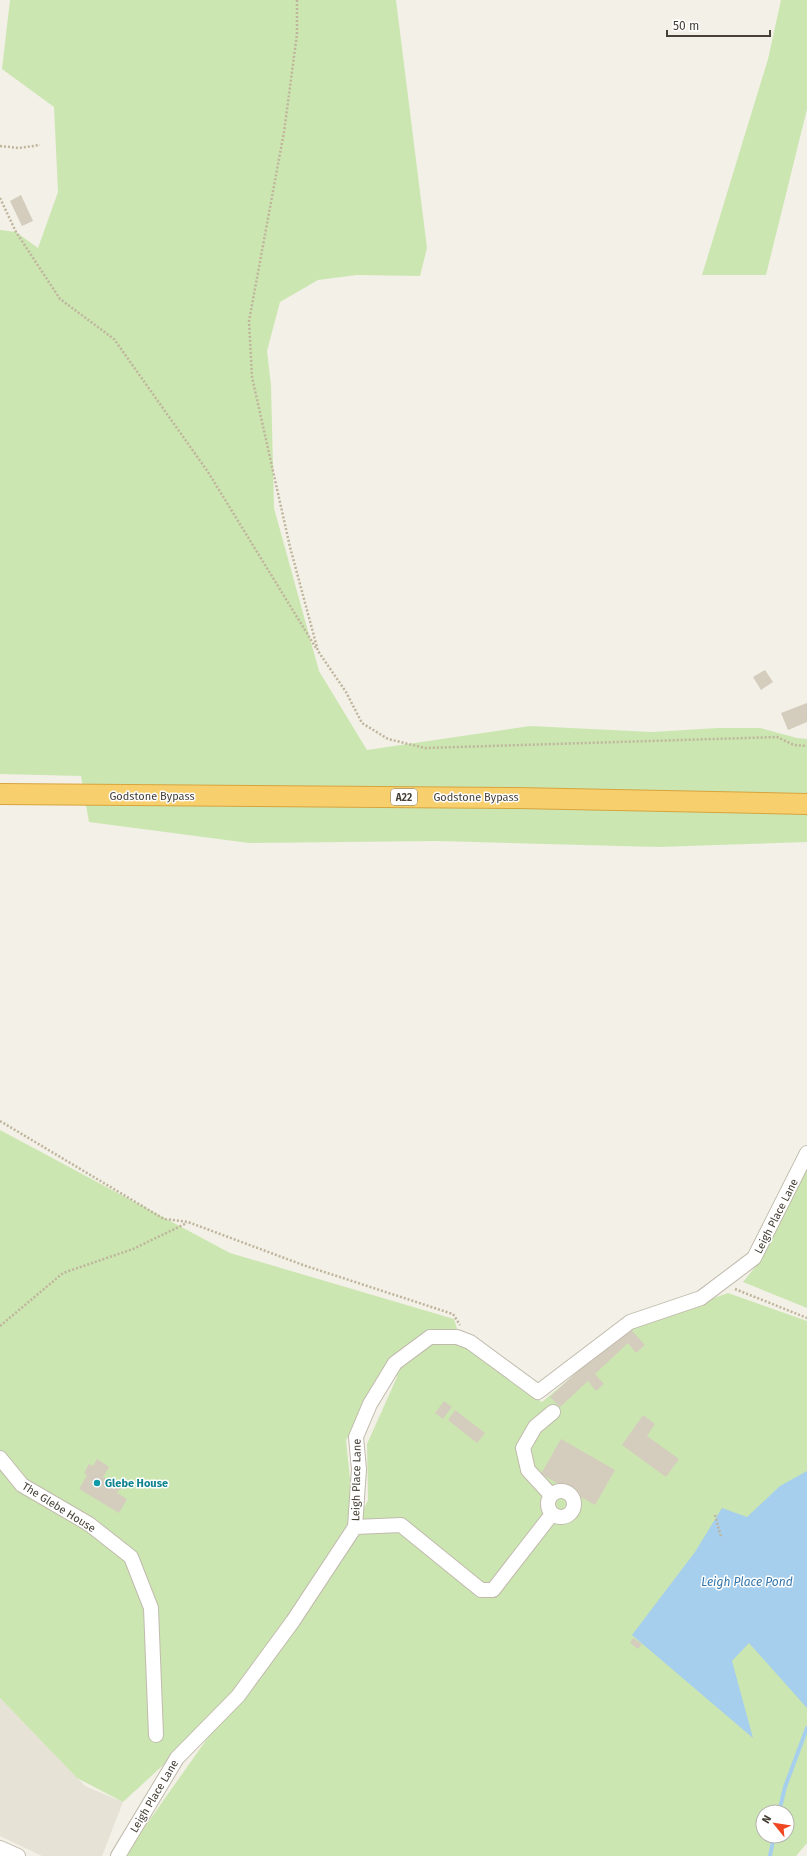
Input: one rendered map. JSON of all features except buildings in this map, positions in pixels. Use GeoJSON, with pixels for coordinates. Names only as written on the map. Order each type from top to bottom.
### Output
{"type":"FeatureCollection","features":[{"type":"Feature","properties":{"kind":"highway","name":"Godstone Bypass"},"geometry":{"type":"LineString","coordinates":[[0,794],[517,798],[807,804]]}},
{"type":"Feature","properties":{"kind":"street","name":"Leigh Place Lane"},"geometry":{"type":"LineString","coordinates":[[118,1856],[177,1758],[238,1696],[293,1621],[355,1527],[359,1468],[356,1437],[370,1404],[395,1363],[430,1337],[457,1336],[470,1342],[538,1392],[630,1322],[701,1298],[722,1284],[754,1258],[807,1153]]}},
{"type":"Feature","properties":{"kind":"street"},"geometry":{"type":"LineString","coordinates":[[551,1495],[528,1470],[523,1448],[535,1427],[553,1412]]}},
{"type":"Feature","properties":{"kind":"street","name":"The Glebe House"},"geometry":{"type":"LineString","coordinates":[[0,1458],[22,1485],[89,1524],[131,1557],[151,1608],[156,1735]]}},
{"type":"Feature","properties":{"kind":"street"},"geometry":{"type":"LineString","coordinates":[[559,1491],[568,1493],[573,1500],[574,1505],[570,1514],[559,1518],[552,1514],[547,1506],[551,1495],[559,1491]]}},
{"type":"Feature","properties":{"kind":"street"},"geometry":{"type":"LineString","coordinates":[[355,1527],[401,1525],[481,1590],[494,1590],[552,1514]]}},
{"type":"Feature","properties":{"kind":"street"},"geometry":{"type":"LineString","coordinates":[[0,1848],[18,1856]]}},
{"type":"Feature","properties":{"kind":"path"},"geometry":{"type":"LineString","coordinates":[[297,0],[297,34],[284,132],[249,321],[252,377],[290,547],[318,651]]}},
{"type":"Feature","properties":{"kind":"path"},"geometry":{"type":"LineString","coordinates":[[0,146],[19,148],[40,145]]}},
{"type":"Feature","properties":{"kind":"path"},"geometry":{"type":"LineString","coordinates":[[0,198],[16,232],[60,299],[114,339],[208,472],[318,651],[346,692],[362,723],[388,739],[425,748],[778,737],[794,745],[807,746]]}},
{"type":"Feature","properties":{"kind":"path"},"geometry":{"type":"LineString","coordinates":[[0,1121],[164,1219],[188,1222],[303,1265],[453,1314],[470,1342]]}},
{"type":"Feature","properties":{"kind":"path"},"geometry":{"type":"LineString","coordinates":[[0,1326],[63,1273],[133,1249],[188,1222]]}},
{"type":"Feature","properties":{"kind":"path"},"geometry":{"type":"LineString","coordinates":[[722,1284],[807,1318]]}},
{"type":"Feature","properties":{"kind":"path"},"geometry":{"type":"LineString","coordinates":[[715,1514],[721,1537]]}},
{"type":"Feature","properties":{"kind":"shaded area"},"geometry":{"type":"Polygon","coordinates":[[[0,1698],[85,1786],[123,1802],[102,1856],[42,1856],[0,1836],[0,1698]]]}},
{"type":"Feature","properties":{"kind":"green space"},"geometry":{"type":"Polygon","coordinates":[[[10,0],[396,0],[427,248],[420,276],[357,275],[318,280],[280,302],[267,351],[271,385],[274,508],[319,671],[367,750],[530,726],[652,732],[718,728],[760,728],[797,738],[807,739],[807,842],[658,847],[436,841],[249,843],[89,822],[81,776],[0,774],[0,230],[16,232],[38,248],[58,192],[54,107],[2,69],[10,0]]]}},
{"type":"Feature","properties":{"kind":"green space"},"geometry":{"type":"Polygon","coordinates":[[[781,0],[807,0],[807,109],[766,275],[702,275],[768,59],[781,0]]]}},
{"type":"Feature","properties":{"kind":"green space"},"geometry":{"type":"Polygon","coordinates":[[[0,1130],[230,1253],[454,1319],[462,1345],[542,1402],[631,1327],[728,1293],[807,1321],[807,1843],[796,1856],[124,1856],[236,1698],[123,1802],[77,1778],[0,1698],[0,1130]],[[393,1366],[346,1440],[355,1526],[368,1500],[367,1444],[397,1377],[393,1366]]]}},
{"type":"Feature","properties":{"kind":"green space"},"geometry":{"type":"Polygon","coordinates":[[[807,1167],[807,1308],[743,1282],[761,1260],[807,1167]]]}},
{"type":"Feature","properties":{"kind":"water","name":"Leigh Place Pond"},"geometry":{"type":"Polygon","coordinates":[[[807,1471],[807,1708],[749,1643],[732,1661],[753,1738],[632,1635],[695,1552],[722,1508],[747,1517],[780,1486],[807,1471]]]}},
{"type":"Feature","properties":{"kind":"waterway"},"geometry":{"type":"LineString","coordinates":[[781,1804],[785,1787],[807,1728]]}},
{"type":"Feature","properties":{"kind":"waterway"},"geometry":{"type":"LineString","coordinates":[[770,1856],[772,1844]]}},
{"type":"Feature","properties":{"kind":"place","name":"Glebe House"},"geometry":{"type":"Point","coordinates":[97,1483]}}]}
